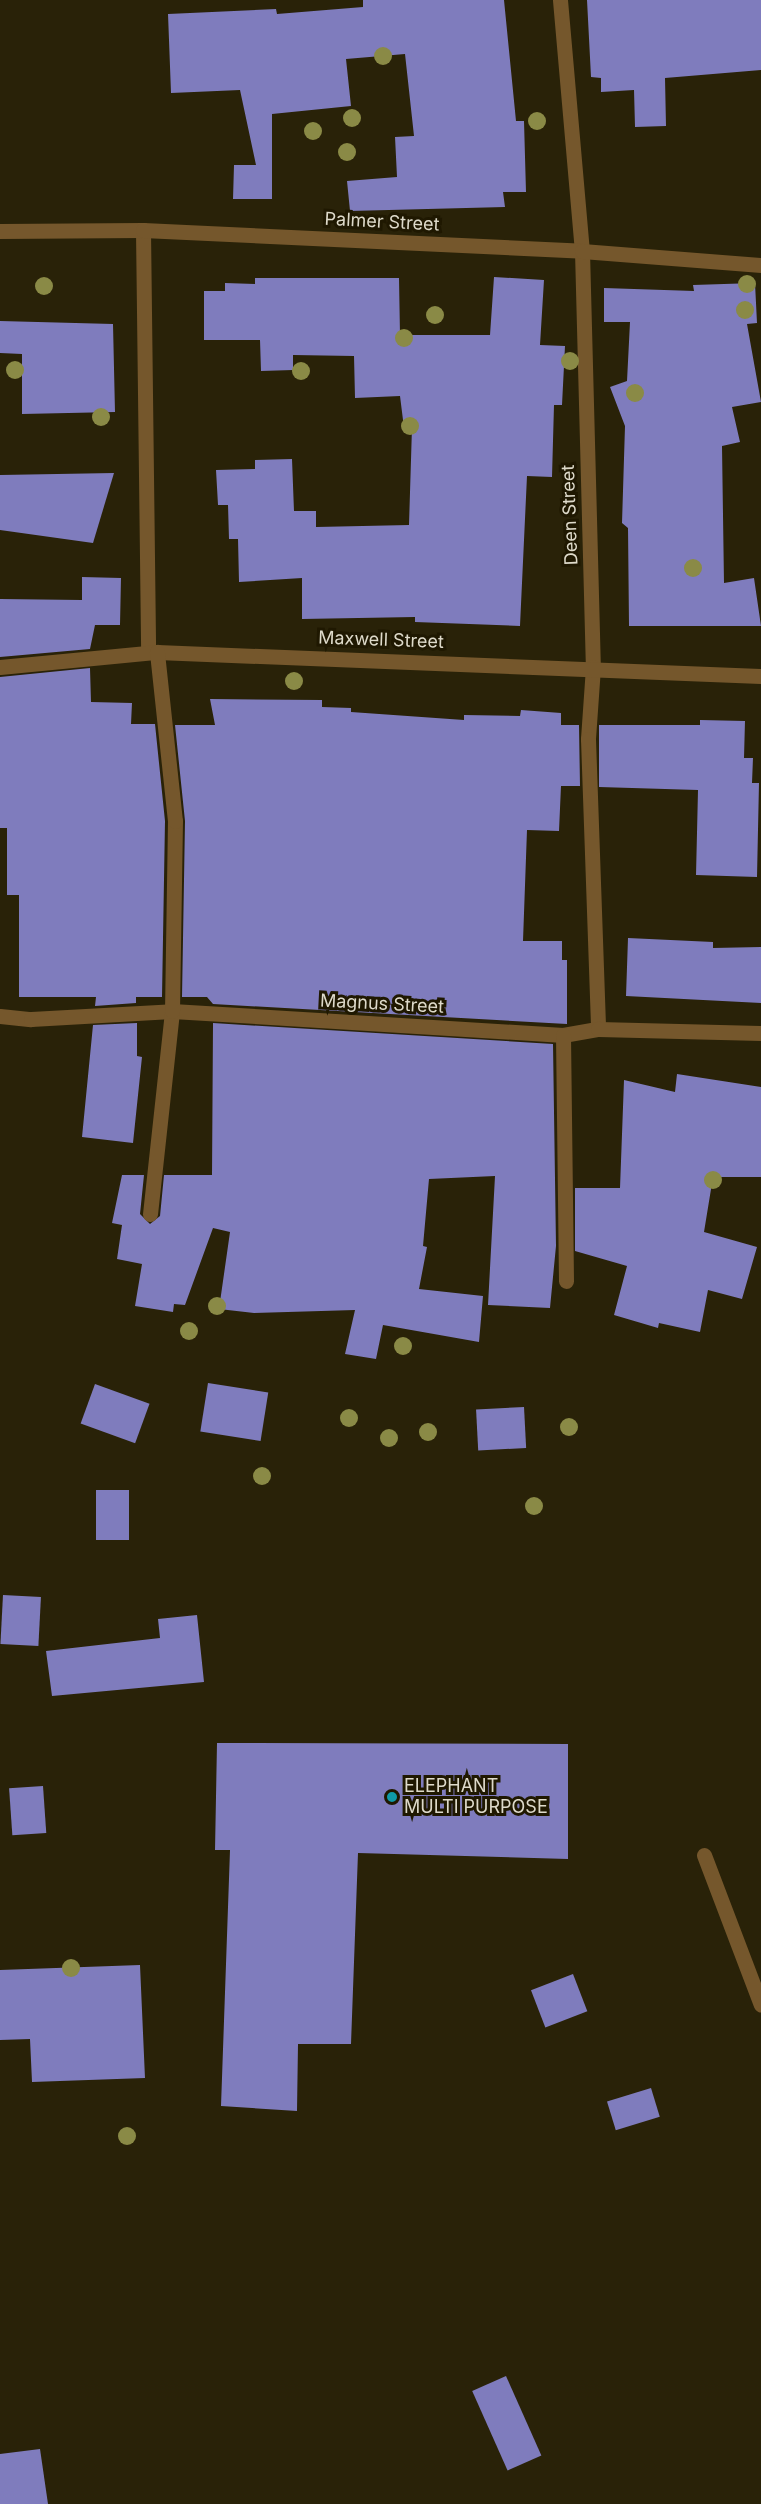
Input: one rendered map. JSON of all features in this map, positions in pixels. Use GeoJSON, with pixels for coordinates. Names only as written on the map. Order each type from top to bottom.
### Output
{"type":"FeatureCollection","features":[{"type":"Feature","properties":{"kind":"street","name":"Deen Street"},"geometry":{"type":"LineString","coordinates":[[560,0],[582,251],[593,667],[588,739],[598,1029]]}},
{"type":"Feature","properties":{"kind":"street","name":"Palmer Street"},"geometry":{"type":"LineString","coordinates":[[0,231],[143,230],[582,251],[761,265]]}},
{"type":"Feature","properties":{"kind":"street"},"geometry":{"type":"LineString","coordinates":[[143,230],[152,652],[175,821],[172,1011],[150,1214]]}},
{"type":"Feature","properties":{"kind":"street","name":"Maxwell Street"},"geometry":{"type":"LineString","coordinates":[[0,667],[152,652],[593,667],[761,676]]}},
{"type":"Feature","properties":{"kind":"street","name":"Magnus Street"},"geometry":{"type":"LineString","coordinates":[[0,1016],[32,1019],[172,1011],[563,1035],[598,1029],[761,1033]]}},
{"type":"Feature","properties":{"kind":"street"},"geometry":{"type":"LineString","coordinates":[[563,1035],[566,1281]]}},
{"type":"Feature","properties":{"kind":"street"},"geometry":{"type":"LineString","coordinates":[[704,1855],[761,2005]]}},
{"type":"Feature","properties":{"kind":"building"},"geometry":{"type":"Polygon","coordinates":[[[363,0],[504,0],[516,121],[524,121],[526,192],[503,192],[505,207],[350,211],[347,181],[397,177],[395,137],[414,136],[405,54],[346,59],[351,106],[272,114],[272,199],[233,199],[234,165],[256,165],[240,90],[171,93],[168,14],[276,9],[277,14],[363,7],[363,0]]]}},
{"type":"Feature","properties":{"kind":"building"},"geometry":{"type":"Polygon","coordinates":[[[587,0],[761,0],[761,70],[665,78],[666,126],[635,127],[634,90],[601,92],[601,78],[591,77],[587,0]]]}},
{"type":"Feature","properties":{"kind":"building"},"geometry":{"type":"Polygon","coordinates":[[[494,277],[544,280],[540,345],[565,346],[562,405],[554,405],[552,477],[527,476],[520,626],[415,622],[415,617],[302,619],[302,578],[239,582],[238,539],[229,539],[228,505],[218,505],[216,470],[255,469],[255,460],[292,459],[294,511],[316,511],[316,527],[409,525],[412,427],[404,428],[400,396],[355,398],[354,356],[293,355],[293,370],[261,371],[260,340],[204,340],[204,291],[225,291],[225,283],[255,284],[255,278],[399,278],[400,335],[490,335],[494,277]]]}},
{"type":"Feature","properties":{"kind":"building"},"geometry":{"type":"Polygon","coordinates":[[[755,283],[757,323],[747,324],[761,402],[732,407],[740,442],[722,446],[724,583],[754,578],[761,626],[629,626],[628,528],[622,523],[625,426],[610,387],[627,381],[630,322],[604,322],[604,288],[694,291],[693,285],[755,283]]]}},
{"type":"Feature","properties":{"kind":"building"},"geometry":{"type":"Polygon","coordinates":[[[0,321],[113,324],[115,412],[22,414],[22,354],[0,353],[0,321]]]}},
{"type":"Feature","properties":{"kind":"building"},"geometry":{"type":"Polygon","coordinates":[[[114,473],[93,543],[0,530],[0,475],[114,473]]]}},
{"type":"Feature","properties":{"kind":"building"},"geometry":{"type":"Polygon","coordinates":[[[82,577],[121,578],[120,625],[95,625],[90,649],[0,657],[0,599],[82,600],[82,577]]]}},
{"type":"Feature","properties":{"kind":"building"},"geometry":{"type":"Polygon","coordinates":[[[90,668],[91,702],[132,703],[131,724],[155,724],[165,821],[162,997],[136,997],[136,1003],[95,1006],[96,997],[19,997],[19,895],[7,895],[7,828],[0,828],[0,677],[90,668]]]}},
{"type":"Feature","properties":{"kind":"building"},"geometry":{"type":"Polygon","coordinates":[[[210,699],[322,700],[322,707],[351,708],[351,712],[464,720],[464,715],[520,716],[521,710],[561,713],[561,725],[579,725],[580,786],[561,786],[559,831],[527,830],[523,941],[562,941],[562,960],[567,960],[567,1024],[213,1004],[207,997],[182,997],[185,821],[175,725],[215,725],[210,699]]]}},
{"type":"Feature","properties":{"kind":"building"},"geometry":{"type":"Polygon","coordinates":[[[700,720],[745,721],[744,758],[753,758],[752,783],[759,783],[757,877],[696,875],[698,790],[599,787],[599,725],[700,725],[700,720]]]}},
{"type":"Feature","properties":{"kind":"building"},"geometry":{"type":"Polygon","coordinates":[[[628,938],[713,942],[713,948],[761,947],[761,1003],[626,996],[628,938]]]}},
{"type":"Feature","properties":{"kind":"building"},"geometry":{"type":"Polygon","coordinates":[[[137,1023],[137,1056],[142,1057],[133,1143],[82,1137],[93,1025],[137,1023]]]}},
{"type":"Feature","properties":{"kind":"building"},"geometry":{"type":"Polygon","coordinates":[[[213,1023],[553,1044],[556,1246],[550,1308],[488,1305],[495,1176],[429,1179],[423,1246],[427,1247],[419,1289],[483,1296],[479,1342],[383,1325],[376,1359],[345,1354],[355,1310],[254,1313],[219,1309],[230,1232],[213,1228],[185,1305],[174,1304],[173,1312],[135,1306],[142,1264],[117,1259],[122,1225],[112,1223],[122,1175],[144,1175],[140,1214],[150,1224],[160,1216],[164,1175],[212,1175],[213,1023]]]}},
{"type":"Feature","properties":{"kind":"building"},"geometry":{"type":"Polygon","coordinates":[[[677,1074],[761,1087],[761,1177],[713,1177],[704,1232],[757,1247],[742,1299],[708,1290],[700,1332],[659,1323],[658,1328],[614,1315],[627,1266],[575,1251],[575,1188],[620,1188],[624,1080],[675,1092],[677,1074]]]}},
{"type":"Feature","properties":{"kind":"building"},"geometry":{"type":"Polygon","coordinates":[[[208,1383],[268,1393],[261,1441],[200,1431],[208,1383]]]}},
{"type":"Feature","properties":{"kind":"building"},"geometry":{"type":"Polygon","coordinates":[[[95,1384],[150,1404],[135,1443],[81,1423],[95,1384]]]}},
{"type":"Feature","properties":{"kind":"building"},"geometry":{"type":"Polygon","coordinates":[[[524,1407],[526,1448],[478,1450],[476,1410],[524,1407]]]}},
{"type":"Feature","properties":{"kind":"building"},"geometry":{"type":"Polygon","coordinates":[[[96,1490],[129,1490],[129,1540],[96,1540],[96,1490]]]}},
{"type":"Feature","properties":{"kind":"building"},"geometry":{"type":"Polygon","coordinates":[[[3,1595],[41,1597],[38,1646],[0,1644],[3,1595]]]}},
{"type":"Feature","properties":{"kind":"building"},"geometry":{"type":"Polygon","coordinates":[[[197,1615],[204,1682],[52,1696],[46,1651],[160,1638],[158,1619],[197,1615]]]}},
{"type":"Feature","properties":{"kind":"building"},"geometry":{"type":"Polygon","coordinates":[[[217,1743],[568,1744],[568,1859],[358,1853],[351,2044],[298,2044],[297,2111],[221,2106],[230,1850],[215,1850],[217,1743]]]}},
{"type":"Feature","properties":{"kind":"building"},"geometry":{"type":"Polygon","coordinates":[[[43,1786],[46,1833],[12,1835],[9,1788],[43,1786]]]}},
{"type":"Feature","properties":{"kind":"building"},"geometry":{"type":"Polygon","coordinates":[[[140,1965],[145,2078],[32,2082],[30,2039],[0,2040],[0,1970],[140,1965]]]}},
{"type":"Feature","properties":{"kind":"building"},"geometry":{"type":"Polygon","coordinates":[[[573,1974],[587,2011],[545,2027],[531,1990],[573,1974]]]}},
{"type":"Feature","properties":{"kind":"building"},"geometry":{"type":"Polygon","coordinates":[[[651,2088],[660,2117],[616,2130],[607,2101],[651,2088]]]}},
{"type":"Feature","properties":{"kind":"building"},"geometry":{"type":"Polygon","coordinates":[[[506,2376],[541,2455],[508,2471],[472,2391],[506,2376]]]}},
{"type":"Feature","properties":{"kind":"building"},"geometry":{"type":"Polygon","coordinates":[[[40,2449],[48,2504],[0,2504],[0,2454],[40,2449]]]}},
{"type":"Feature","properties":{"kind":"place","name":"ELEPHANT MULTI PURPOSE"},"geometry":{"type":"Point","coordinates":[392,1797]}}]}
